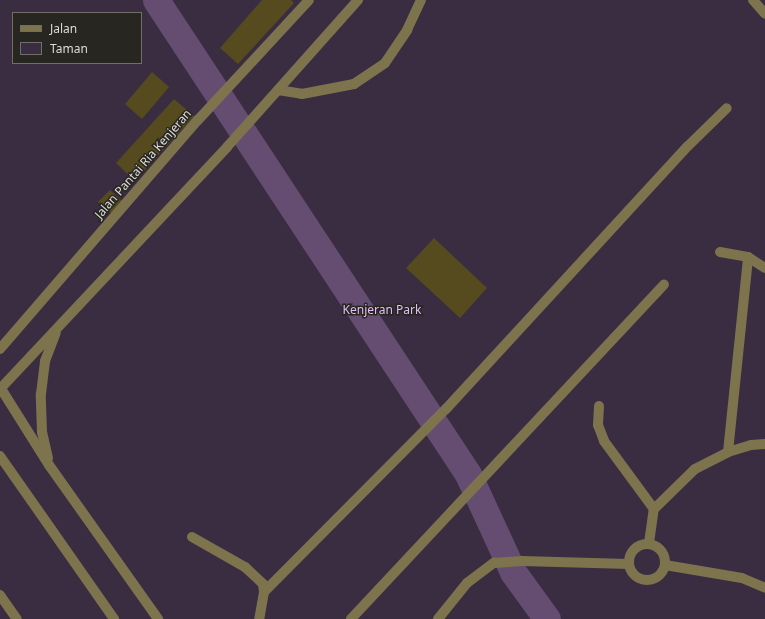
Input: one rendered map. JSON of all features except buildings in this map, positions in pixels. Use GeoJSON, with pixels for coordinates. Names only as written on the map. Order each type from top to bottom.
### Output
{"type":"FeatureCollection","features":[{"type":"Feature","properties":{"kind":"lane","name":"Jalan Pantai Ria Kenjeran"},"geometry":{"type":"LineString","coordinates":[[0,349],[198,120],[245,71],[309,0]]}},
{"type":"Feature","properties":{"kind":"lane"},"geometry":{"type":"LineString","coordinates":[[158,619],[49,464],[0,389],[227,148],[358,0]]}},
{"type":"Feature","properties":{"kind":"lane"},"geometry":{"type":"LineString","coordinates":[[275,94],[302,94],[354,84],[385,63],[407,30],[421,0]]}},
{"type":"Feature","properties":{"kind":"lane"},"geometry":{"type":"LineString","coordinates":[[753,0],[765,14]]}},
{"type":"Feature","properties":{"kind":"lane"},"geometry":{"type":"LineString","coordinates":[[264,592],[446,409],[688,146],[727,108]]}},
{"type":"Feature","properties":{"kind":"lane"},"geometry":{"type":"LineString","coordinates":[[720,252],[748,257],[765,268]]}},
{"type":"Feature","properties":{"kind":"lane"},"geometry":{"type":"LineString","coordinates":[[728,452],[748,257]]}},
{"type":"Feature","properties":{"kind":"lane"},"geometry":{"type":"LineString","coordinates":[[351,619],[489,474],[664,284]]}},
{"type":"Feature","properties":{"kind":"lane"},"geometry":{"type":"LineString","coordinates":[[49,464],[42,432],[41,394],[45,361],[58,327]]}},
{"type":"Feature","properties":{"kind":"lane"},"geometry":{"type":"LineString","coordinates":[[599,406],[598,425],[604,441],[654,509]]}},
{"type":"Feature","properties":{"kind":"lane"},"geometry":{"type":"LineString","coordinates":[[649,543],[654,509],[695,469],[728,452],[751,445],[765,444]]}},
{"type":"Feature","properties":{"kind":"lane"},"geometry":{"type":"LineString","coordinates":[[0,456],[114,619]]}},
{"type":"Feature","properties":{"kind":"lane"},"geometry":{"type":"LineString","coordinates":[[192,537],[245,567],[263,584],[264,592],[258,619]]}},
{"type":"Feature","properties":{"kind":"lane"},"geometry":{"type":"LineString","coordinates":[[649,543],[658,547],[664,555],[665,564],[661,572],[647,580],[635,575],[629,564],[630,553],[638,545],[649,543]]}},
{"type":"Feature","properties":{"kind":"lane"},"geometry":{"type":"LineString","coordinates":[[438,619],[467,583],[494,564],[522,561],[629,564]]}},
{"type":"Feature","properties":{"kind":"lane"},"geometry":{"type":"LineString","coordinates":[[665,564],[742,578],[765,588]]}},
{"type":"Feature","properties":{"kind":"lane"},"geometry":{"type":"LineString","coordinates":[[0,595],[16,619]]}},
{"type":"Feature","properties":{"kind":"green space","name":"Kenjeran Park"},"geometry":{"type":"Polygon","coordinates":[[[0,0],[765,0],[765,619],[0,619],[0,0]]]}},
{"type":"Feature","properties":{"kind":"waterway"},"geometry":{"type":"LineString","coordinates":[[156,0],[468,474],[513,572],[547,619]]}}]}
